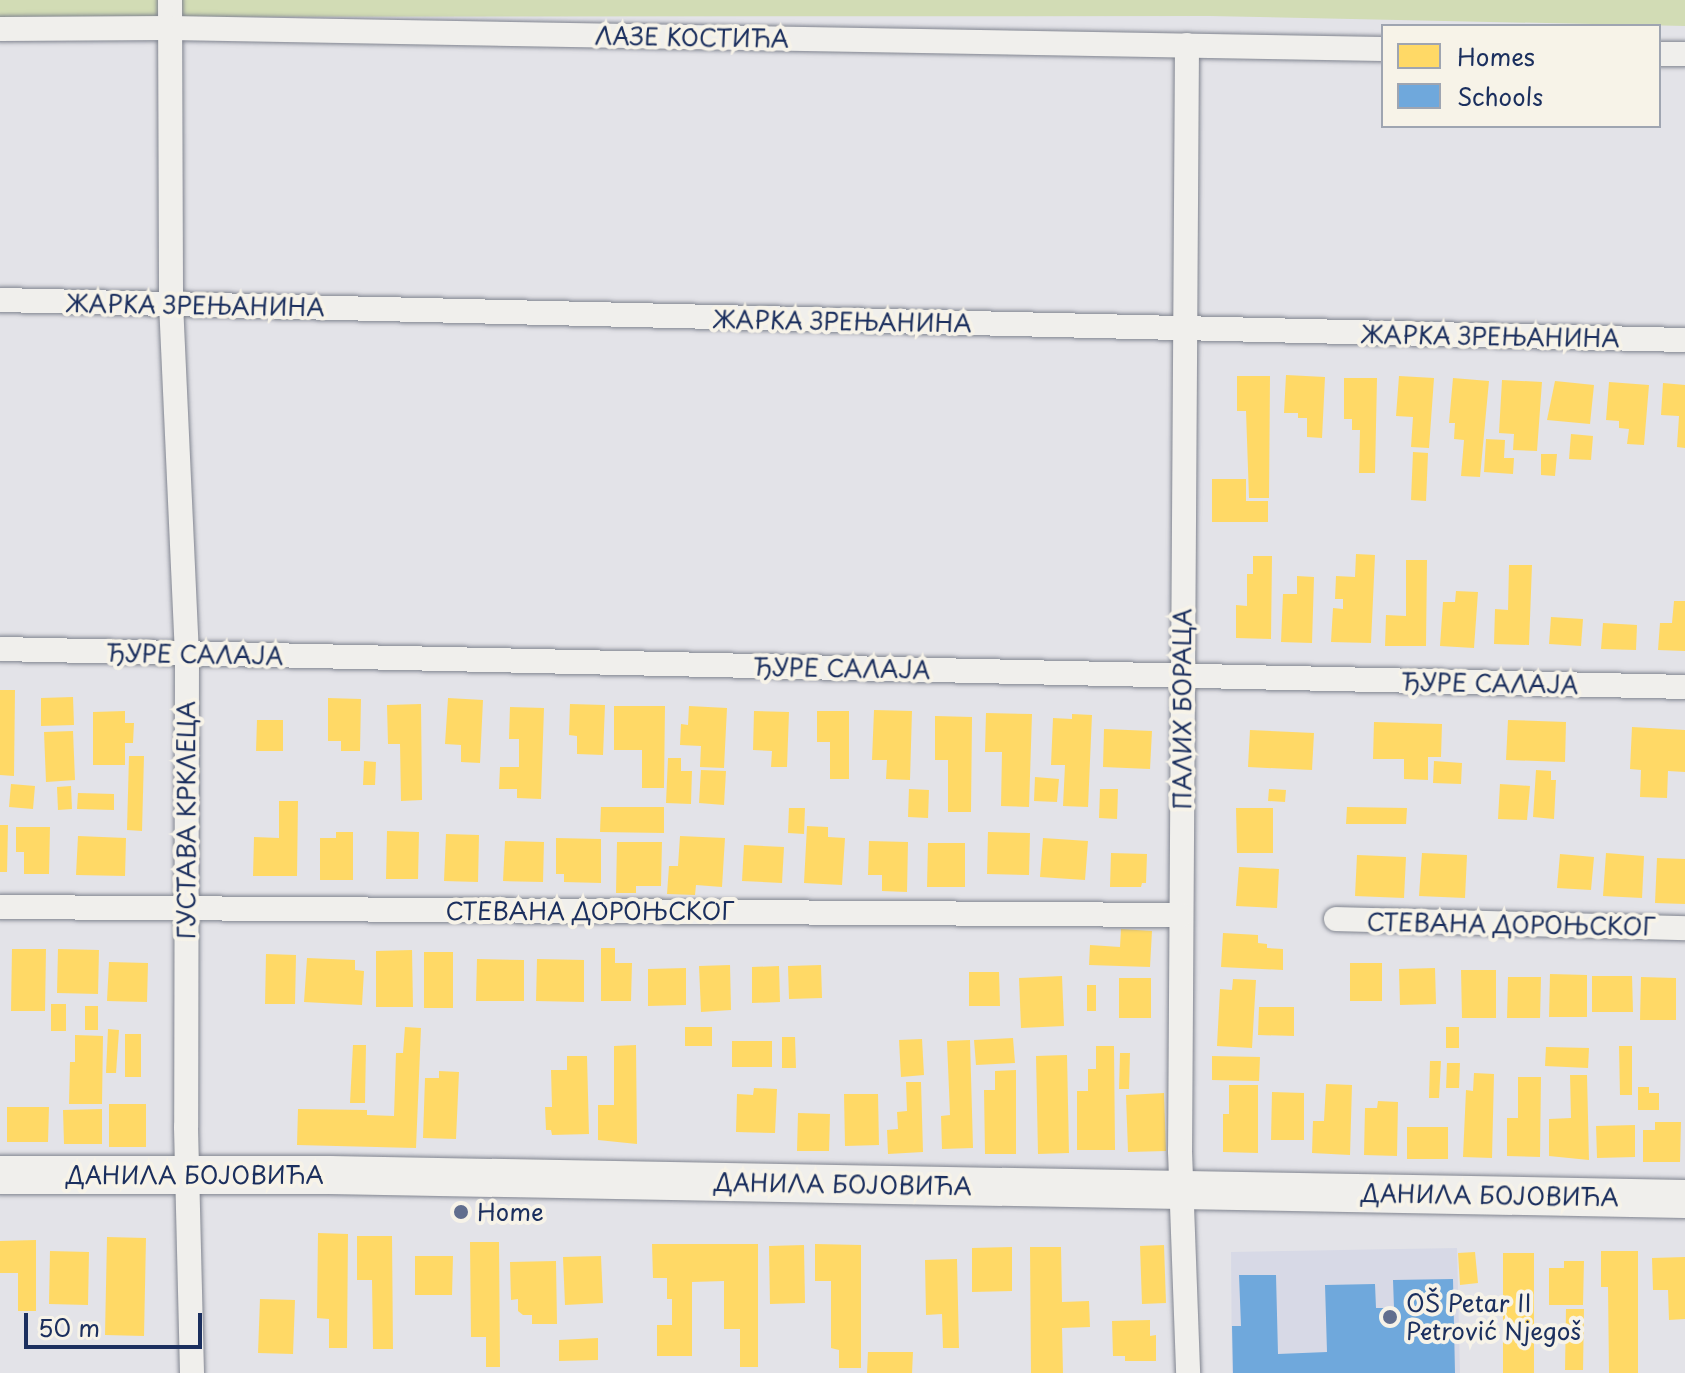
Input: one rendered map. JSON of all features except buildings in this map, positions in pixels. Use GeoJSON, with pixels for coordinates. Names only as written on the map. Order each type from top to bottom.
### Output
{"type":"FeatureCollection","features":[{"type":"Feature","properties":{"kind":"main road","name":"ДАНИЛА БОЈОВИЋА"},"geometry":{"type":"LineString","coordinates":[[0,1175],[1685,1199]]}},
{"type":"Feature","properties":{"kind":"street","name":"ГУСТАВА КРКЛЕЦА"},"geometry":{"type":"LineString","coordinates":[[170,0],[171,303],[187,654],[186,909],[192,1373]]}},
{"type":"Feature","properties":{"kind":"street","name":"ЛАЗЕ КОСТИЋА"},"geometry":{"type":"LineString","coordinates":[[0,29],[170,28],[1381,49]]}},
{"type":"Feature","properties":{"kind":"street","name":"ПАЛИХ БОРАЦА"},"geometry":{"type":"LineString","coordinates":[[1187,45],[1182,329],[1181,1190],[1188,1373]]}},
{"type":"Feature","properties":{"kind":"street"},"geometry":{"type":"LineString","coordinates":[[1661,54],[1685,54]]}},
{"type":"Feature","properties":{"kind":"street","name":"ЖАРКА ЗРЕЊАНИНА"},"geometry":{"type":"LineString","coordinates":[[0,300],[1685,340]]}},
{"type":"Feature","properties":{"kind":"street","name":"ЂУРЕ САЛАЈА"},"geometry":{"type":"LineString","coordinates":[[0,649],[1685,687]]}},
{"type":"Feature","properties":{"kind":"street","name":"СТЕВАНА ДОРОЊСКОГ"},"geometry":{"type":"LineString","coordinates":[[0,907],[1181,915]]}},
{"type":"Feature","properties":{"kind":"street","name":"СТЕВАНА ДОРОЊСКОГ"},"geometry":{"type":"LineString","coordinates":[[1336,919],[1685,928]]}},
{"type":"Feature","properties":{"kind":"shaded area"},"geometry":{"type":"Polygon","coordinates":[[[1457,1248],[1460,1373],[1232,1373],[1231,1252],[1457,1248]]]}},
{"type":"Feature","properties":{"kind":"green space"},"geometry":{"type":"Polygon","coordinates":[[[0,0],[1685,0],[1685,26],[1210,16],[0,17],[0,0]]]}},
{"type":"Feature","properties":{"kind":"place","name":"Home"},"geometry":{"type":"Point","coordinates":[461,1212]}},
{"type":"Feature","properties":{"kind":"place","name":"OŠ Petar II Petrović Njegoš"},"geometry":{"type":"Point","coordinates":[1390,1317]}}]}
